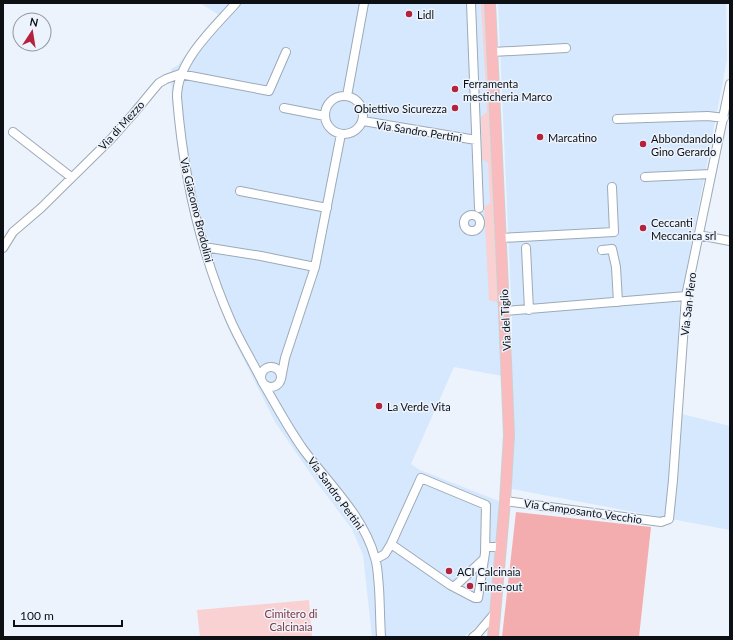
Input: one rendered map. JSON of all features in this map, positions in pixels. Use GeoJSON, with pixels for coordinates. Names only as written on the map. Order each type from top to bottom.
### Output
{"type":"FeatureCollection","features":[{"type":"Feature","properties":{"kind":"main road","name":"Via del Tiglio"},"geometry":{"type":"LineString","coordinates":[[490,3],[509,435],[505,501],[493,637]]}},
{"type":"Feature","properties":{"kind":"street"},"geometry":{"type":"LineString","coordinates":[[236,3],[200,44],[180,74],[269,91],[286,52]]}},
{"type":"Feature","properties":{"kind":"street"},"geometry":{"type":"LineString","coordinates":[[275,404],[275,395],[285,358],[315,267],[341,134],[329,127],[325,116],[330,102],[340,96],[347,96],[364,3]]}},
{"type":"Feature","properties":{"kind":"street"},"geometry":{"type":"LineString","coordinates":[[471,3],[480,225],[476,229],[467,229],[464,223],[465,220],[479,208]]}},
{"type":"Feature","properties":{"kind":"street"},"geometry":{"type":"LineString","coordinates":[[492,52],[566,48]]}},
{"type":"Feature","properties":{"kind":"street","name":"Via di Mezzo"},"geometry":{"type":"LineString","coordinates":[[3,248],[13,232],[41,208],[80,169],[134,113],[159,83],[180,74]]}},
{"type":"Feature","properties":{"kind":"street","name":"Via Giacomo Brodolini"},"geometry":{"type":"LineString","coordinates":[[180,74],[177,97],[182,147],[204,247],[230,319],[262,381]]}},
{"type":"Feature","properties":{"kind":"street","name":"Via San Piero"},"geometry":{"type":"LineString","coordinates":[[661,522],[669,519],[670,511],[686,296],[730,84]]}},
{"type":"Feature","properties":{"kind":"street","name":"Via Sandro Pertini"},"geometry":{"type":"LineString","coordinates":[[341,134],[348,134],[356,130],[363,121],[363,113],[360,104],[353,98],[347,96]]}},
{"type":"Feature","properties":{"kind":"street"},"geometry":{"type":"LineString","coordinates":[[284,108],[325,116]]}},
{"type":"Feature","properties":{"kind":"street"},"geometry":{"type":"LineString","coordinates":[[617,119],[708,116],[724,118]]}},
{"type":"Feature","properties":{"kind":"street","name":"Via Sandro Pertini"},"geometry":{"type":"LineString","coordinates":[[363,121],[476,140]]}},
{"type":"Feature","properties":{"kind":"street"},"geometry":{"type":"LineString","coordinates":[[13,132],[72,177]]}},
{"type":"Feature","properties":{"kind":"street"},"geometry":{"type":"LineString","coordinates":[[645,177],[711,174]]}},
{"type":"Feature","properties":{"kind":"street"},"geometry":{"type":"LineString","coordinates":[[501,238],[614,232],[612,187]]}},
{"type":"Feature","properties":{"kind":"street"},"geometry":{"type":"LineString","coordinates":[[240,191],[327,208]]}},
{"type":"Feature","properties":{"kind":"street"},"geometry":{"type":"LineString","coordinates":[[471,215],[476,216],[480,221]]}},
{"type":"Feature","properties":{"kind":"street"},"geometry":{"type":"LineString","coordinates":[[698,235],[730,241]]}},
{"type":"Feature","properties":{"kind":"street"},"geometry":{"type":"LineString","coordinates":[[204,247],[261,256],[315,267]]}},
{"type":"Feature","properties":{"kind":"street"},"geometry":{"type":"LineString","coordinates":[[526,248],[529,310]]}},
{"type":"Feature","properties":{"kind":"street"},"geometry":{"type":"LineString","coordinates":[[602,250],[612,249],[616,267],[618,302]]}},
{"type":"Feature","properties":{"kind":"street"},"geometry":{"type":"LineString","coordinates":[[504,311],[686,296]]}},
{"type":"Feature","properties":{"kind":"street"},"geometry":{"type":"LineString","coordinates":[[280,381],[271,387],[262,381],[262,372],[285,358]]}},
{"type":"Feature","properties":{"kind":"street"},"geometry":{"type":"LineString","coordinates":[[252,363],[260,367],[274,367],[280,371],[280,381]]}},
{"type":"Feature","properties":{"kind":"street","name":"Via Sandro Pertini"},"geometry":{"type":"LineString","coordinates":[[262,381],[289,429],[358,521],[371,544],[376,558],[381,637]]}},
{"type":"Feature","properties":{"kind":"street"},"geometry":{"type":"LineString","coordinates":[[376,558],[385,554],[391,544],[421,478],[486,505],[484,559],[478,598],[475,598],[454,586],[391,544]]}},
{"type":"Feature","properties":{"kind":"street","name":"Via Camposanto Vecchio"},"geometry":{"type":"LineString","coordinates":[[505,501],[661,522]]}},
{"type":"Feature","properties":{"kind":"street"},"geometry":{"type":"LineString","coordinates":[[485,547],[501,547]]}},
{"type":"Feature","properties":{"kind":"street"},"geometry":{"type":"LineString","coordinates":[[454,586],[484,559]]}},
{"type":"Feature","properties":{"kind":"street"},"geometry":{"type":"LineString","coordinates":[[473,637],[485,626],[495,613]]}},
{"type":"Feature","properties":{"kind":"shaded area"},"geometry":{"type":"Polygon","coordinates":[[[200,3],[486,3],[502,376],[454,367],[411,464],[420,470],[504,503],[501,544],[489,617],[463,637],[372,637],[363,555],[352,529],[315,480],[275,422],[228,328],[200,248],[187,199],[172,101],[171,69],[178,65],[219,15],[200,3]]]}},
{"type":"Feature","properties":{"kind":"shaded area"},"geometry":{"type":"Polygon","coordinates":[[[498,3],[726,3],[727,60],[680,303],[674,412],[730,426],[730,530],[512,489],[512,318],[498,3]]]}},
{"type":"Feature","properties":{"kind":"shaded area"},"geometry":{"type":"Polygon","coordinates":[[[516,512],[651,527],[639,637],[502,637],[516,512]]]}},
{"type":"Feature","properties":{"kind":"green space"},"geometry":{"type":"Polygon","coordinates":[[[481,3],[486,3],[499,303],[489,300],[484,207],[490,203],[488,163],[482,159],[481,117],[487,112],[481,3]]]}},
{"type":"Feature","properties":{"kind":"green space","name":"Cimitero di Calcinaia"},"geometry":{"type":"Polygon","coordinates":[[[309,600],[312,637],[200,637],[197,610],[309,600]]]}},
{"type":"Feature","properties":{"kind":"place","name":"Lidl"},"geometry":{"type":"Point","coordinates":[409,14]}},
{"type":"Feature","properties":{"kind":"place","name":"Ferramenta mesticheria Marco"},"geometry":{"type":"Point","coordinates":[455,89]}},
{"type":"Feature","properties":{"kind":"place","name":"Obiettivo Sicurezza"},"geometry":{"type":"Point","coordinates":[455,108]}},
{"type":"Feature","properties":{"kind":"place","name":"Marcatino"},"geometry":{"type":"Point","coordinates":[540,137]}},
{"type":"Feature","properties":{"kind":"place","name":"Abbondandolo Gino Gerardo"},"geometry":{"type":"Point","coordinates":[643,144]}},
{"type":"Feature","properties":{"kind":"place","name":"Ceccanti Meccanica srl"},"geometry":{"type":"Point","coordinates":[643,228]}},
{"type":"Feature","properties":{"kind":"place","name":"La Verde Vita"},"geometry":{"type":"Point","coordinates":[379,406]}},
{"type":"Feature","properties":{"kind":"place","name":"ACI Calcinaia"},"geometry":{"type":"Point","coordinates":[449,571]}},
{"type":"Feature","properties":{"kind":"place","name":"Time-out"},"geometry":{"type":"Point","coordinates":[470,586]}}]}
